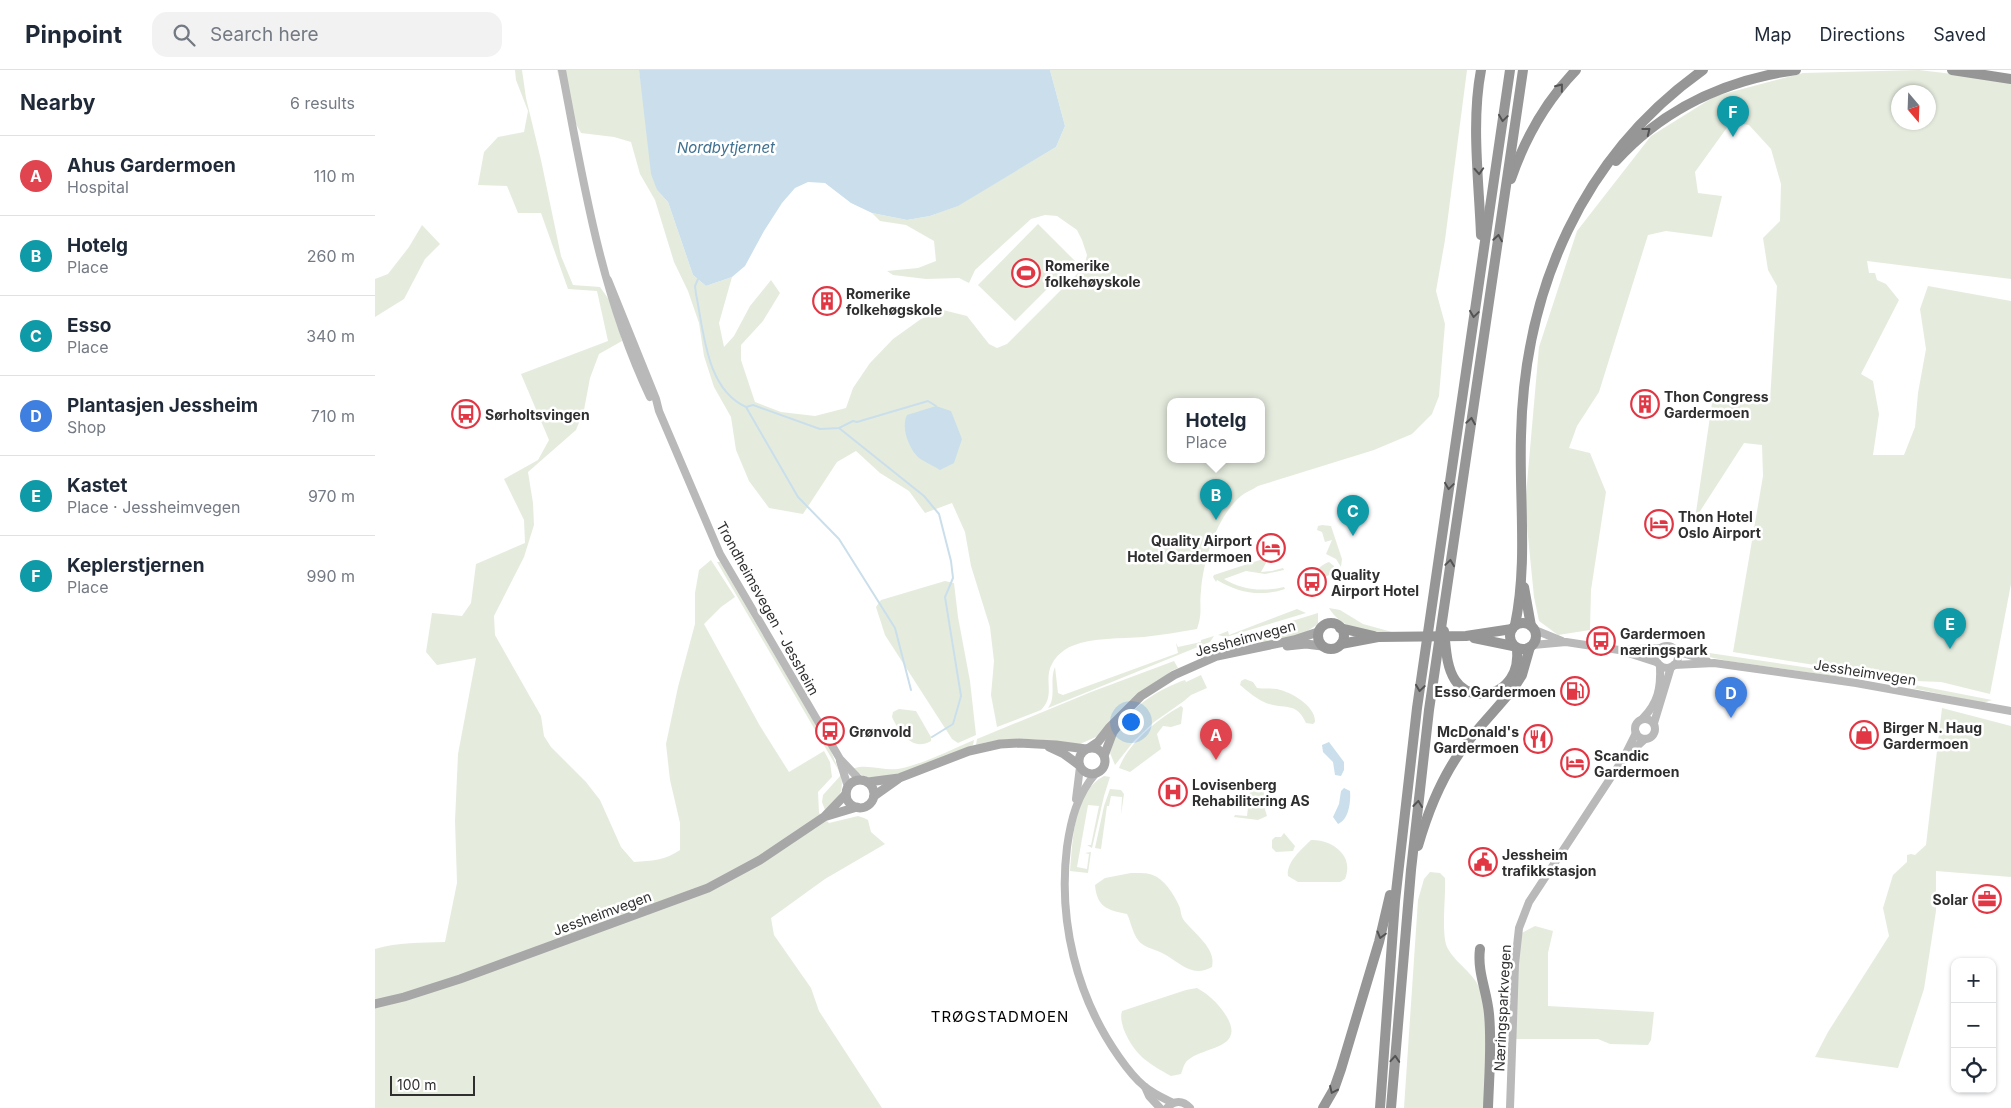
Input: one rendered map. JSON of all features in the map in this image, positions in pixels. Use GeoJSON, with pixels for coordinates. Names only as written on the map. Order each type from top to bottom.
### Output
{"type":"FeatureCollection","features":[{"type":"Feature","properties":{"kind":"highway"},"geometry":{"type":"LineString","coordinates":[[1481,70],[1477,120],[1481,266]]}},
{"type":"Feature","properties":{"kind":"highway"},"geometry":{"type":"LineString","coordinates":[[1380,1108],[1398,871],[1425,650],[1510,70]]}},
{"type":"Feature","properties":{"kind":"highway"},"geometry":{"type":"LineString","coordinates":[[1391,1108],[1411,870],[1429,710],[1523,70]]}},
{"type":"Feature","properties":{"kind":"highway"},"geometry":{"type":"LineString","coordinates":[[1503,206],[1513,175],[1535,123],[1550,100],[1576,70]]}},
{"type":"Feature","properties":{"kind":"highway"},"geometry":{"type":"LineString","coordinates":[[1443,611],[1449,668],[1458,684],[1467,691],[1482,695],[1494,692],[1504,686],[1516,669],[1515,647],[1510,636],[1522,574],[1521,436],[1527,368],[1534,329],[1545,289],[1572,223],[1588,190],[1623,142],[1664,100],[1703,70]]}},
{"type":"Feature","properties":{"kind":"highway"},"geometry":{"type":"LineString","coordinates":[[1572,223],[1608,169],[1630,145],[1677,109],[1732,84],[1766,75],[1796,70]]}},
{"type":"Feature","properties":{"kind":"highway"},"geometry":{"type":"LineString","coordinates":[[1952,70],[2011,78]]}},
{"type":"Feature","properties":{"kind":"highway"},"geometry":{"type":"LineString","coordinates":[[1411,870],[1425,821],[1443,780],[1463,747],[1515,686],[1522,675],[1536,638],[1522,574]]}},
{"type":"Feature","properties":{"kind":"highway"},"geometry":{"type":"LineString","coordinates":[[1378,637],[1340,628],[1329,623],[1325,624],[1318,632],[1318,639],[1322,646],[1330,649],[1341,644],[1378,637],[1466,636],[1513,627],[1523,623],[1533,628]]}},
{"type":"Feature","properties":{"kind":"highway"},"geometry":{"type":"LineString","coordinates":[[1340,628],[1344,636],[1341,644]]}},
{"type":"Feature","properties":{"kind":"highway"},"geometry":{"type":"LineString","coordinates":[[1466,636],[1526,649],[1532,646]]}},
{"type":"Feature","properties":{"kind":"highway"},"geometry":{"type":"LineString","coordinates":[[1323,1108],[1334,1089],[1341,1069],[1379,942],[1391,888],[1398,871]]}},
{"type":"Feature","properties":{"kind":"highway"},"geometry":{"type":"LineString","coordinates":[[1480,949],[1480,973],[1487,998],[1489,1018],[1488,1108]]}},
{"type":"Feature","properties":{"kind":"main road","name":"Trondheimsvegen - Jessheim"},"geometry":{"type":"LineString","coordinates":[[562,70],[590,211],[608,280],[656,399],[659,411],[721,554],[840,759],[864,781]]}},
{"type":"Feature","properties":{"kind":"main road"},"geometry":{"type":"LineString","coordinates":[[1533,628],[1566,642],[1619,650],[1665,668],[1673,666],[1678,657],[1677,651],[1670,646],[1619,650]]}},
{"type":"Feature","properties":{"kind":"main road","name":"Jessheimvegen"},"geometry":{"type":"LineString","coordinates":[[1087,749],[1098,742],[1109,728],[1141,696],[1174,674],[1217,656],[1294,640],[1318,632]]}},
{"type":"Feature","properties":{"kind":"main road"},"geometry":{"type":"LineString","coordinates":[[1532,646],[1566,642]]}},
{"type":"Feature","properties":{"kind":"main road","name":"Jessheimvegen"},"geometry":{"type":"LineString","coordinates":[[1104,756],[1113,732],[1122,721],[1157,689],[1174,679],[1204,666],[1256,651],[1306,644],[1322,646]]}},
{"type":"Feature","properties":{"kind":"main road"},"geometry":{"type":"LineString","coordinates":[[1658,664],[1655,656],[1659,648]]}},
{"type":"Feature","properties":{"kind":"main road","name":"Jessheimvegen"},"geometry":{"type":"LineString","coordinates":[[1677,651],[1714,663],[1856,683],[2011,711]]}},
{"type":"Feature","properties":{"kind":"main road","name":"Jessheimvegen"},"geometry":{"type":"LineString","coordinates":[[1673,666],[1714,663]]}},
{"type":"Feature","properties":{"kind":"main road","name":"Næringsparkvegen"},"geometry":{"type":"LineString","coordinates":[[1510,1108],[1515,957],[1523,914],[1539,886],[1623,759],[1636,733],[1635,724],[1654,706],[1660,691],[1658,664]]}},
{"type":"Feature","properties":{"kind":"main road","name":"Næringsparkvegen"},"geometry":{"type":"LineString","coordinates":[[1623,759],[1645,739],[1654,734],[1654,723],[1673,666]]}},
{"type":"Feature","properties":{"kind":"main road"},"geometry":{"type":"LineString","coordinates":[[1643,718],[1649,719],[1654,723]]}},
{"type":"Feature","properties":{"kind":"main road"},"geometry":{"type":"LineString","coordinates":[[1636,733],[1639,738],[1645,739]]}},
{"type":"Feature","properties":{"kind":"main road"},"geometry":{"type":"LineString","coordinates":[[899,778],[874,796],[868,806],[857,807],[849,802],[847,790],[853,782],[899,778],[985,747],[1019,743],[1096,749],[1104,756],[1104,767],[1082,791],[1076,803]]}},
{"type":"Feature","properties":{"kind":"main road"},"geometry":{"type":"LineString","coordinates":[[1042,744],[1064,754],[1089,774],[1096,774]]}},
{"type":"Feature","properties":{"kind":"main road"},"geometry":{"type":"LineString","coordinates":[[1087,749],[1079,758],[1080,766],[1076,803],[1068,839],[1065,876],[1067,917],[1074,959],[1086,996],[1101,1028],[1125,1064],[1145,1087],[1170,1105],[1182,1102],[1191,1108]]}},
{"type":"Feature","properties":{"kind":"main road","name":"Trondheimsvegen - Jessheim"},"geometry":{"type":"LineString","coordinates":[[840,759],[847,790]]}},
{"type":"Feature","properties":{"kind":"main road"},"geometry":{"type":"LineString","coordinates":[[864,781],[873,788],[874,796]]}},
{"type":"Feature","properties":{"kind":"main road","name":"Jessheimvegen"},"geometry":{"type":"LineString","coordinates":[[375,1004],[404,997],[458,979],[709,888],[760,860],[824,817],[847,790]]}},
{"type":"Feature","properties":{"kind":"main road","name":"Jessheimvegen"},"geometry":{"type":"LineString","coordinates":[[824,817],[857,807]]}},
{"type":"Feature","properties":{"kind":"main road"},"geometry":{"type":"LineString","coordinates":[[1145,1087],[1149,1096],[1160,1108]]}},
{"type":"Feature","properties":{"kind":"shaded area"},"geometry":{"type":"Polygon","coordinates":[[[515,70],[522,70],[526,98],[561,256],[573,285],[600,287],[615,308],[622,341],[599,354],[590,378],[584,410],[576,430],[528,472],[534,525],[524,557],[494,616],[495,635],[541,716],[544,736],[551,747],[586,782],[600,800],[621,847],[634,862],[664,858],[680,850],[680,823],[670,780],[666,744],[678,687],[695,624],[695,593],[699,570],[711,560],[735,597],[721,607],[704,624],[760,726],[789,772],[824,751],[830,762],[832,777],[818,792],[819,813],[829,823],[858,816],[864,818],[868,820],[871,832],[885,844],[825,879],[771,918],[774,935],[811,988],[819,1011],[882,1108],[375,1108],[375,949],[401,944],[445,942],[457,883],[455,821],[458,754],[476,658],[437,665],[426,652],[432,613],[462,616],[471,603],[476,564],[525,543],[524,520],[504,479],[538,460],[549,440],[521,374],[608,341],[597,291],[568,289],[541,213],[518,213],[507,186],[478,185],[484,152],[498,137],[524,132],[528,111],[516,80],[515,70]]]}},
{"type":"Feature","properties":{"kind":"shaded area"},"geometry":{"type":"Polygon","coordinates":[[[557,70],[639,70],[657,190],[668,202],[693,275],[706,286],[732,277],[719,323],[724,347],[734,336],[750,306],[771,280],[780,293],[763,321],[741,345],[741,360],[755,402],[781,412],[815,416],[846,408],[853,388],[870,363],[893,339],[921,319],[943,310],[967,316],[989,344],[997,348],[1007,344],[1084,267],[1087,255],[1077,230],[1057,216],[1045,215],[1031,219],[975,270],[969,283],[959,278],[926,279],[893,275],[887,271],[918,268],[936,261],[934,241],[906,225],[880,221],[872,213],[907,220],[930,216],[957,206],[1056,147],[1065,126],[1050,70],[1467,70],[1445,240],[1436,291],[1445,324],[1439,396],[1432,414],[1412,434],[1374,450],[1258,486],[1241,496],[1232,505],[1218,527],[1208,553],[1202,579],[1197,629],[1144,637],[1098,640],[1069,647],[1052,664],[1049,676],[1048,699],[1041,710],[997,727],[991,695],[994,661],[990,627],[971,566],[965,532],[952,503],[925,513],[909,491],[880,473],[856,451],[837,462],[803,514],[769,508],[749,481],[736,450],[731,417],[714,387],[704,356],[699,323],[688,291],[674,262],[655,200],[640,174],[631,142],[614,137],[581,133],[567,108],[557,70]]]}},
{"type":"Feature","properties":{"kind":"shaded area"},"geometry":{"type":"Polygon","coordinates":[[[1919,70],[2011,81],[2011,279],[1867,261],[1869,273],[1875,273],[1877,280],[1886,284],[1899,300],[1861,374],[1873,381],[1879,414],[1873,455],[1904,455],[1915,427],[1918,393],[1926,349],[1920,309],[1928,286],[2011,301],[2011,584],[1990,694],[1941,682],[1916,681],[1733,652],[1763,476],[1762,445],[1744,443],[1695,519],[1712,403],[1770,401],[1777,286],[1768,270],[1763,238],[1780,221],[1781,184],[1771,149],[1749,125],[1731,122],[1695,172],[1698,193],[1722,196],[1712,237],[1666,231],[1648,235],[1599,392],[1577,426],[1569,448],[1590,453],[1606,492],[1591,590],[1590,630],[1558,635],[1539,621],[1534,597],[1525,506],[1539,347],[1577,231],[1651,136],[1712,97],[1803,73],[1919,70]]]}},
{"type":"Feature","properties":{"kind":"shaded area","name":"Romerike folkehøyskole"},"geometry":{"type":"Polygon","coordinates":[[[1038,224],[1075,261],[1015,321],[978,285],[1038,224]]]}},
{"type":"Feature","properties":{"kind":"shaded area"},"geometry":{"type":"Polygon","coordinates":[[[422,225],[440,244],[425,259],[404,299],[375,317],[375,279],[388,274],[409,247],[422,225]]]}},
{"type":"Feature","properties":{"kind":"shaded area"},"geometry":{"type":"Polygon","coordinates":[[[1318,526],[1331,526],[1342,559],[1341,567],[1336,559],[1326,554],[1332,540],[1325,542],[1322,532],[1317,530],[1318,526]]]}},
{"type":"Feature","properties":{"kind":"shaded area"},"geometry":{"type":"Polygon","coordinates":[[[1278,554],[1279,557],[1267,561],[1261,572],[1283,568],[1284,570],[1265,574],[1246,571],[1224,579],[1245,588],[1268,589],[1284,587],[1285,589],[1267,593],[1241,591],[1217,580],[1216,582],[1213,577],[1214,575],[1278,554]]]}},
{"type":"Feature","properties":{"kind":"shaded area"},"geometry":{"type":"Polygon","coordinates":[[[717,562],[720,562],[831,751],[839,771],[717,562]]]}},
{"type":"Feature","properties":{"kind":"shaded area"},"geometry":{"type":"Polygon","coordinates":[[[1329,562],[1334,566],[1333,573],[1309,585],[1316,571],[1329,562]]]}},
{"type":"Feature","properties":{"kind":"shaded area"},"geometry":{"type":"Polygon","coordinates":[[[945,581],[954,583],[958,617],[970,681],[976,735],[958,743],[952,739],[885,635],[876,607],[881,600],[945,581]]]}},
{"type":"Feature","properties":{"kind":"shaded area"},"geometry":{"type":"Polygon","coordinates":[[[1329,608],[1340,610],[1363,624],[1392,632],[1356,629],[1341,621],[1329,608]]]}},
{"type":"Feature","properties":{"kind":"shaded area"},"geometry":{"type":"Polygon","coordinates":[[[1297,609],[1306,613],[1226,637],[1218,635],[1228,631],[1229,635],[1297,609]]]}},
{"type":"Feature","properties":{"kind":"shaded area"},"geometry":{"type":"Polygon","coordinates":[[[1318,613],[1318,624],[1303,634],[1205,657],[1200,655],[1208,649],[1227,648],[1234,639],[1318,613]]]}},
{"type":"Feature","properties":{"kind":"shaded area"},"geometry":{"type":"Polygon","coordinates":[[[1214,636],[1210,642],[1048,708],[1053,694],[1053,672],[1055,667],[1058,693],[1063,695],[1178,653],[1176,643],[1178,647],[1201,642],[1201,640],[1214,636]]]}},
{"type":"Feature","properties":{"kind":"shaded area"},"geometry":{"type":"Polygon","coordinates":[[[1696,651],[1850,674],[1841,677],[1728,661],[1695,654],[1696,651]]]}},
{"type":"Feature","properties":{"kind":"shaded area"},"geometry":{"type":"Polygon","coordinates":[[[1174,661],[1178,668],[1171,671],[1098,736],[1080,744],[1015,739],[976,745],[977,739],[1091,692],[1174,661]]]}},
{"type":"Feature","properties":{"kind":"shaded area"},"geometry":{"type":"Polygon","coordinates":[[[1201,675],[1207,688],[1191,695],[1154,722],[1134,741],[1115,765],[1110,753],[1115,736],[1125,719],[1149,698],[1185,680],[1186,682],[1201,675]]]}},
{"type":"Feature","properties":{"kind":"shaded area"},"geometry":{"type":"Polygon","coordinates":[[[1245,679],[1253,682],[1257,688],[1277,689],[1289,693],[1307,705],[1314,716],[1315,722],[1313,724],[1306,723],[1298,712],[1289,707],[1273,705],[1260,700],[1240,685],[1241,681],[1245,679]]]}},
{"type":"Feature","properties":{"kind":"shaded area"},"geometry":{"type":"Polygon","coordinates":[[[1915,685],[1992,700],[1983,703],[1912,688],[1915,685]]]}},
{"type":"Feature","properties":{"kind":"shaded area"},"geometry":{"type":"Polygon","coordinates":[[[1181,706],[1183,708],[1181,724],[1171,727],[1163,726],[1157,734],[1161,749],[1130,772],[1119,768],[1130,749],[1145,732],[1181,706]]]}},
{"type":"Feature","properties":{"kind":"shaded area"},"geometry":{"type":"Polygon","coordinates":[[[1942,708],[2011,726],[2011,877],[1936,871],[1936,911],[1924,989],[1898,1068],[1815,1057],[1828,1032],[1889,936],[1883,908],[1893,875],[1907,862],[1907,855],[1915,855],[1926,845],[1942,708]]]}},
{"type":"Feature","properties":{"kind":"shaded area"},"geometry":{"type":"Polygon","coordinates":[[[899,709],[916,711],[931,737],[931,741],[918,744],[907,739],[902,734],[892,717],[893,712],[899,709]]]}},
{"type":"Feature","properties":{"kind":"shaded area"},"geometry":{"type":"Polygon","coordinates":[[[974,740],[973,745],[923,765],[884,777],[870,778],[852,769],[857,767],[898,769],[908,767],[974,740]]]}},
{"type":"Feature","properties":{"kind":"shaded area"},"geometry":{"type":"Polygon","coordinates":[[[841,775],[841,791],[834,802],[825,810],[822,802],[823,795],[841,775]]]}},
{"type":"Feature","properties":{"kind":"shaded area"},"geometry":{"type":"Polygon","coordinates":[[[1104,776],[1110,777],[1092,848],[1087,845],[1091,845],[1099,806],[1088,805],[1077,867],[1087,869],[1089,854],[1085,853],[1091,852],[1088,873],[1070,871],[1076,818],[1080,805],[1094,783],[1104,776]]]}},
{"type":"Feature","properties":{"kind":"shaded area"},"geometry":{"type":"Polygon","coordinates":[[[1110,789],[1121,790],[1124,794],[1121,815],[1122,797],[1111,796],[1109,806],[1107,806],[1101,849],[1095,848],[1104,806],[1110,789]]]}},
{"type":"Feature","properties":{"kind":"shaded area"},"geometry":{"type":"Polygon","coordinates":[[[1250,791],[1264,792],[1263,803],[1267,816],[1258,820],[1234,817],[1235,815],[1247,816],[1250,791]]]}},
{"type":"Feature","properties":{"kind":"shaded area"},"geometry":{"type":"Polygon","coordinates":[[[1284,833],[1295,846],[1293,851],[1276,852],[1272,848],[1272,840],[1275,837],[1281,837],[1284,833]]]}},
{"type":"Feature","properties":{"kind":"shaded area"},"geometry":{"type":"Polygon","coordinates":[[[1311,840],[1327,842],[1340,850],[1347,863],[1345,879],[1340,882],[1298,882],[1288,876],[1289,866],[1292,861],[1311,840]]]}},
{"type":"Feature","properties":{"kind":"shaded area"},"geometry":{"type":"Polygon","coordinates":[[[1430,872],[1440,873],[1445,878],[1444,924],[1447,947],[1455,959],[1475,980],[1481,993],[1486,1036],[1485,1108],[1404,1108],[1418,900],[1424,879],[1430,872]]]}},
{"type":"Feature","properties":{"kind":"shaded area"},"geometry":{"type":"Polygon","coordinates":[[[1131,873],[1154,875],[1168,887],[1174,895],[1183,919],[1208,947],[1213,960],[1212,967],[1198,971],[1191,970],[1146,946],[1136,937],[1127,914],[1109,909],[1101,903],[1095,885],[1105,878],[1131,873]]]}},
{"type":"Feature","properties":{"kind":"shaded area"},"geometry":{"type":"Polygon","coordinates":[[[1535,926],[1553,931],[1548,953],[1548,1006],[1654,1012],[1651,1040],[1648,1045],[1610,1044],[1598,1039],[1514,1039],[1518,935],[1535,926]]]}},
{"type":"Feature","properties":{"kind":"shaded area"},"geometry":{"type":"Polygon","coordinates":[[[1197,988],[1213,999],[1225,1014],[1231,1025],[1231,1034],[1228,1040],[1221,1045],[1195,1055],[1188,1060],[1181,1074],[1171,1076],[1149,1063],[1138,1053],[1123,1028],[1122,1011],[1197,988]]]}},
{"type":"Feature","properties":{"kind":"water","name":"Nordbytjernet"},"geometry":{"type":"Polygon","coordinates":[[[639,70],[1050,70],[1065,126],[1056,147],[958,206],[930,216],[907,220],[872,213],[851,203],[825,183],[808,182],[795,188],[782,203],[745,266],[732,277],[706,286],[693,275],[668,202],[657,190],[651,174],[639,70]]]}},
{"type":"Feature","properties":{"kind":"water"},"geometry":{"type":"Polygon","coordinates":[[[936,406],[951,411],[962,439],[954,463],[940,470],[916,455],[910,446],[905,430],[907,415],[936,406]]]}},
{"type":"Feature","properties":{"kind":"water"},"geometry":{"type":"Polygon","coordinates":[[[1329,742],[1344,762],[1344,770],[1341,776],[1335,775],[1333,762],[1323,752],[1322,745],[1329,742]]]}},
{"type":"Feature","properties":{"kind":"water"},"geometry":{"type":"Polygon","coordinates":[[[1344,788],[1350,791],[1350,805],[1345,819],[1338,824],[1333,817],[1339,804],[1341,791],[1344,788]]]}},
{"type":"Feature","properties":{"kind":"waterway"},"geometry":{"type":"LineString","coordinates":[[698,279],[695,286],[705,342],[709,358],[722,387],[733,399],[746,407],[798,497],[839,539],[895,628],[911,690]]}},
{"type":"Feature","properties":{"kind":"waterway"},"geometry":{"type":"LineString","coordinates":[[746,407],[753,405],[820,429],[839,428],[853,421],[857,422],[928,401],[936,406]]}},
{"type":"Feature","properties":{"kind":"waterway"},"geometry":{"type":"LineString","coordinates":[[839,428],[924,496],[939,514],[951,561],[953,578],[945,597],[961,696],[953,724],[932,737]]}},
{"type":"Feature","properties":{"kind":"place","name":"Keplerstjernen"},"geometry":{"type":"Point","coordinates":[1733,137]}},
{"type":"Feature","properties":{"kind":"place","name":"Romerike folkehøyskole"},"geometry":{"type":"Point","coordinates":[1026,273]}},
{"type":"Feature","properties":{"kind":"place","name":"Romerike folkehøgskole"},"geometry":{"type":"Point","coordinates":[827,301]}},
{"type":"Feature","properties":{"kind":"place","name":"Thon Congress Gardermoen"},"geometry":{"type":"Point","coordinates":[1645,404]}},
{"type":"Feature","properties":{"kind":"place","name":"Sørholtsvingen"},"geometry":{"type":"Point","coordinates":[466,414]}},
{"type":"Feature","properties":{"kind":"place","name":"Hotelg"},"geometry":{"type":"Point","coordinates":[1216,520]}},
{"type":"Feature","properties":{"kind":"place","name":"Thon Hotel Oslo Airport"},"geometry":{"type":"Point","coordinates":[1659,524]}},
{"type":"Feature","properties":{"kind":"place","name":"Esso"},"geometry":{"type":"Point","coordinates":[1353,536]}},
{"type":"Feature","properties":{"kind":"place","name":"Quality Airport Hotel Gardermoen"},"geometry":{"type":"Point","coordinates":[1271,548]}},
{"type":"Feature","properties":{"kind":"place","name":"Quality Airport Hotel"},"geometry":{"type":"Point","coordinates":[1312,582]}},
{"type":"Feature","properties":{"kind":"place","name":"Gardermoen næringspark"},"geometry":{"type":"Point","coordinates":[1601,641]}},
{"type":"Feature","properties":{"kind":"place","name":"Kastet"},"geometry":{"type":"Point","coordinates":[1950,649]}},
{"type":"Feature","properties":{"kind":"place","name":"Esso Gardermoen"},"geometry":{"type":"Point","coordinates":[1575,691]}},
{"type":"Feature","properties":{"kind":"place","name":"Plantasjen Jessheim"},"geometry":{"type":"Point","coordinates":[1731,718]}},
{"type":"Feature","properties":{"kind":"place","name":"Grønvold"},"geometry":{"type":"Point","coordinates":[830,731]}},
{"type":"Feature","properties":{"kind":"place","name":"Birger N. Haug Gardermoen"},"geometry":{"type":"Point","coordinates":[1864,735]}},
{"type":"Feature","properties":{"kind":"place","name":"McDonald's Gardermoen"},"geometry":{"type":"Point","coordinates":[1538,739]}},
{"type":"Feature","properties":{"kind":"place","name":"Ahus Gardermoen"},"geometry":{"type":"Point","coordinates":[1216,760]}},
{"type":"Feature","properties":{"kind":"place","name":"Scandic Gardermoen"},"geometry":{"type":"Point","coordinates":[1575,763]}},
{"type":"Feature","properties":{"kind":"place","name":"Lovisenberg Rehabilitering AS"},"geometry":{"type":"Point","coordinates":[1173,792]}},
{"type":"Feature","properties":{"kind":"place","name":"Jessheim trafikkstasjon"},"geometry":{"type":"Point","coordinates":[1483,862]}},
{"type":"Feature","properties":{"kind":"place","name":"Solar"},"geometry":{"type":"Point","coordinates":[1987,899]}},
{"type":"Feature","properties":{"kind":"district","name":"TRØGSTADMOEN"},"geometry":{"type":"Point","coordinates":[1000,1016]}}]}
